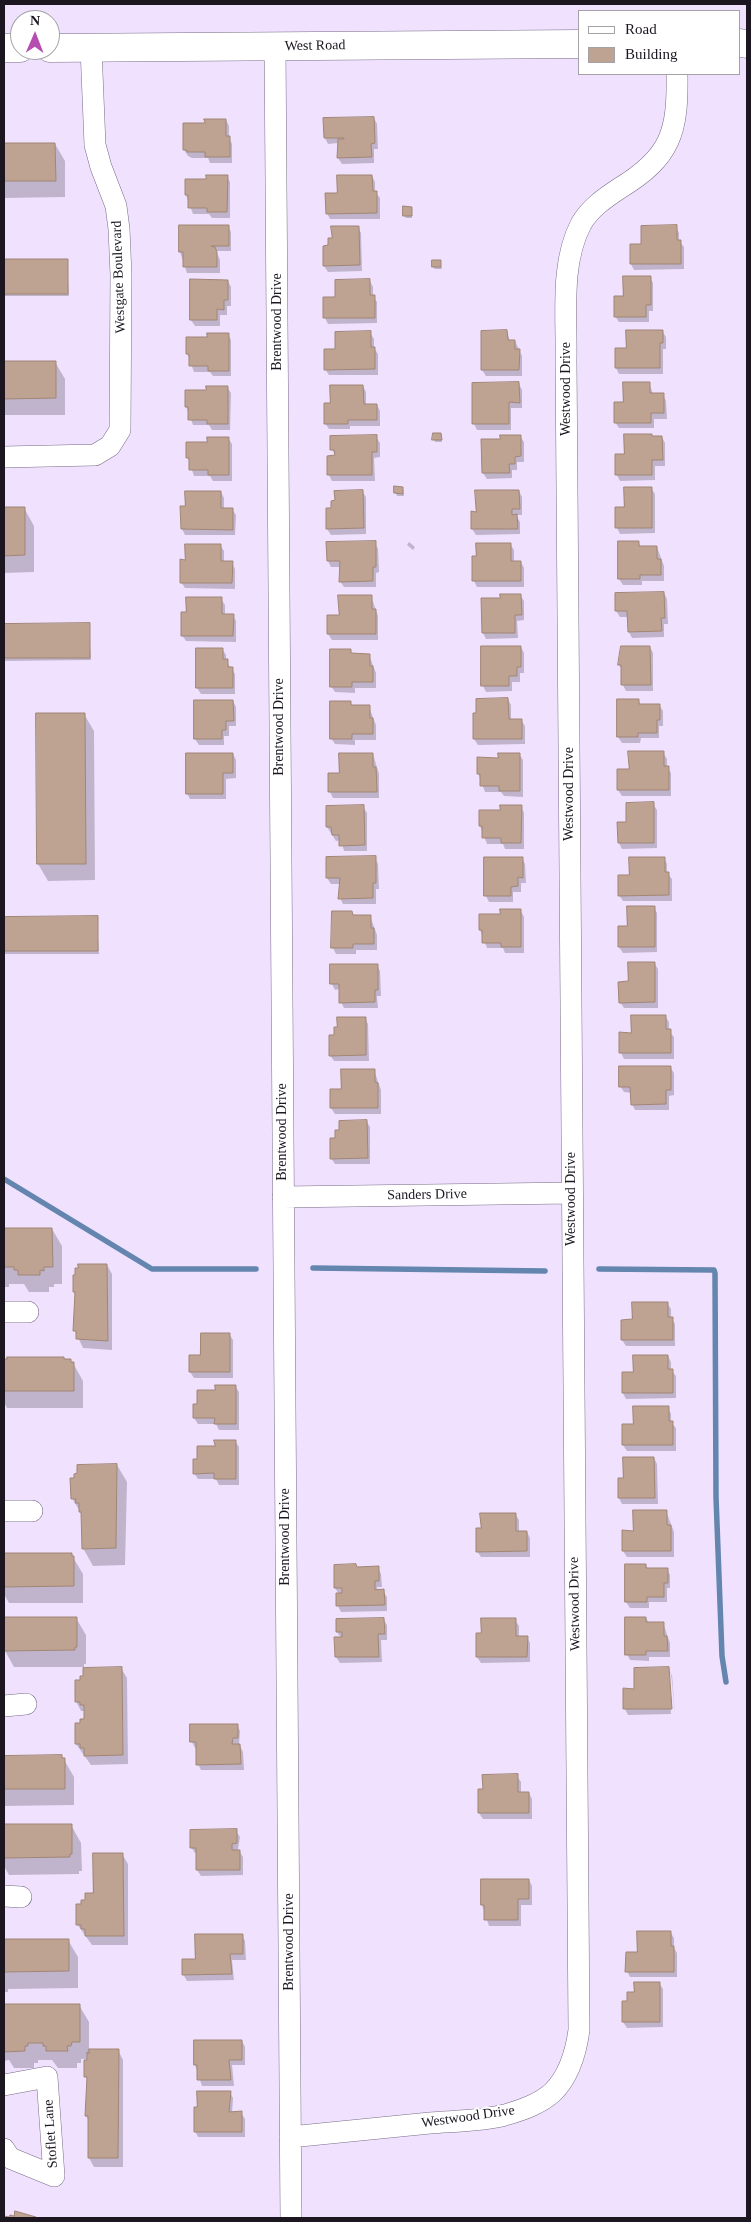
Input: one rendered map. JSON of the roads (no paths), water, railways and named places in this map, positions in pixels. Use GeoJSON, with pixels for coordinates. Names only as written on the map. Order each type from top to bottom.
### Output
{"type":"FeatureCollection","features":[{"type":"Feature","properties":{"kind":"main road","name":"West Road"},"geometry":{"type":"LineString","coordinates":[[60,48],[578,44]]}},
{"type":"Feature","properties":{"kind":"street","name":"Brentwood Drive"},"geometry":{"type":"LineString","coordinates":[[275,46],[291,2218]]}},
{"type":"Feature","properties":{"kind":"street","name":"Westgate Boulevard"},"geometry":{"type":"LineString","coordinates":[[4,457],[95,455],[110,446],[120,430],[119,229],[116,206],[95,145],[91,48]]}},
{"type":"Feature","properties":{"kind":"street","name":"Westwood Drive"},"geometry":{"type":"LineString","coordinates":[[290,2137],[473,2119],[504,2115],[521,2110],[534,2105],[552,2092],[562,2080],[577,2046],[579,2030],[566,366],[568,257],[581,224],[593,208],[650,167],[670,141],[676,121],[678,75]]}},
{"type":"Feature","properties":{"kind":"street","name":"Sanders Drive"},"geometry":{"type":"LineString","coordinates":[[283,1197],[571,1193]]}},
{"type":"Feature","properties":{"kind":"street"},"geometry":{"type":"LineString","coordinates":[[4,1312],[28,1312]]}},
{"type":"Feature","properties":{"kind":"street"},"geometry":{"type":"LineString","coordinates":[[4,1511],[32,1511]]}},
{"type":"Feature","properties":{"kind":"street"},"geometry":{"type":"LineString","coordinates":[[4,1706],[26,1704]]}},
{"type":"Feature","properties":{"kind":"street","name":"Stoflet Lane"},"geometry":{"type":"LineString","coordinates":[[4,2085],[47,2077],[54,2176],[10,2158],[4,2149]]}},
{"type":"Feature","properties":{"kind":"waterway"},"geometry":{"type":"LineString","coordinates":[[4,1179],[152,1269],[256,1269]]}},
{"type":"Feature","properties":{"kind":"waterway"},"geometry":{"type":"LineString","coordinates":[[313,1268],[545,1271]]}},
{"type":"Feature","properties":{"kind":"waterway"},"geometry":{"type":"LineString","coordinates":[[599,1269],[714,1270],[715,1273],[716,1497],[722,1656],[726,1682]]}}]}
